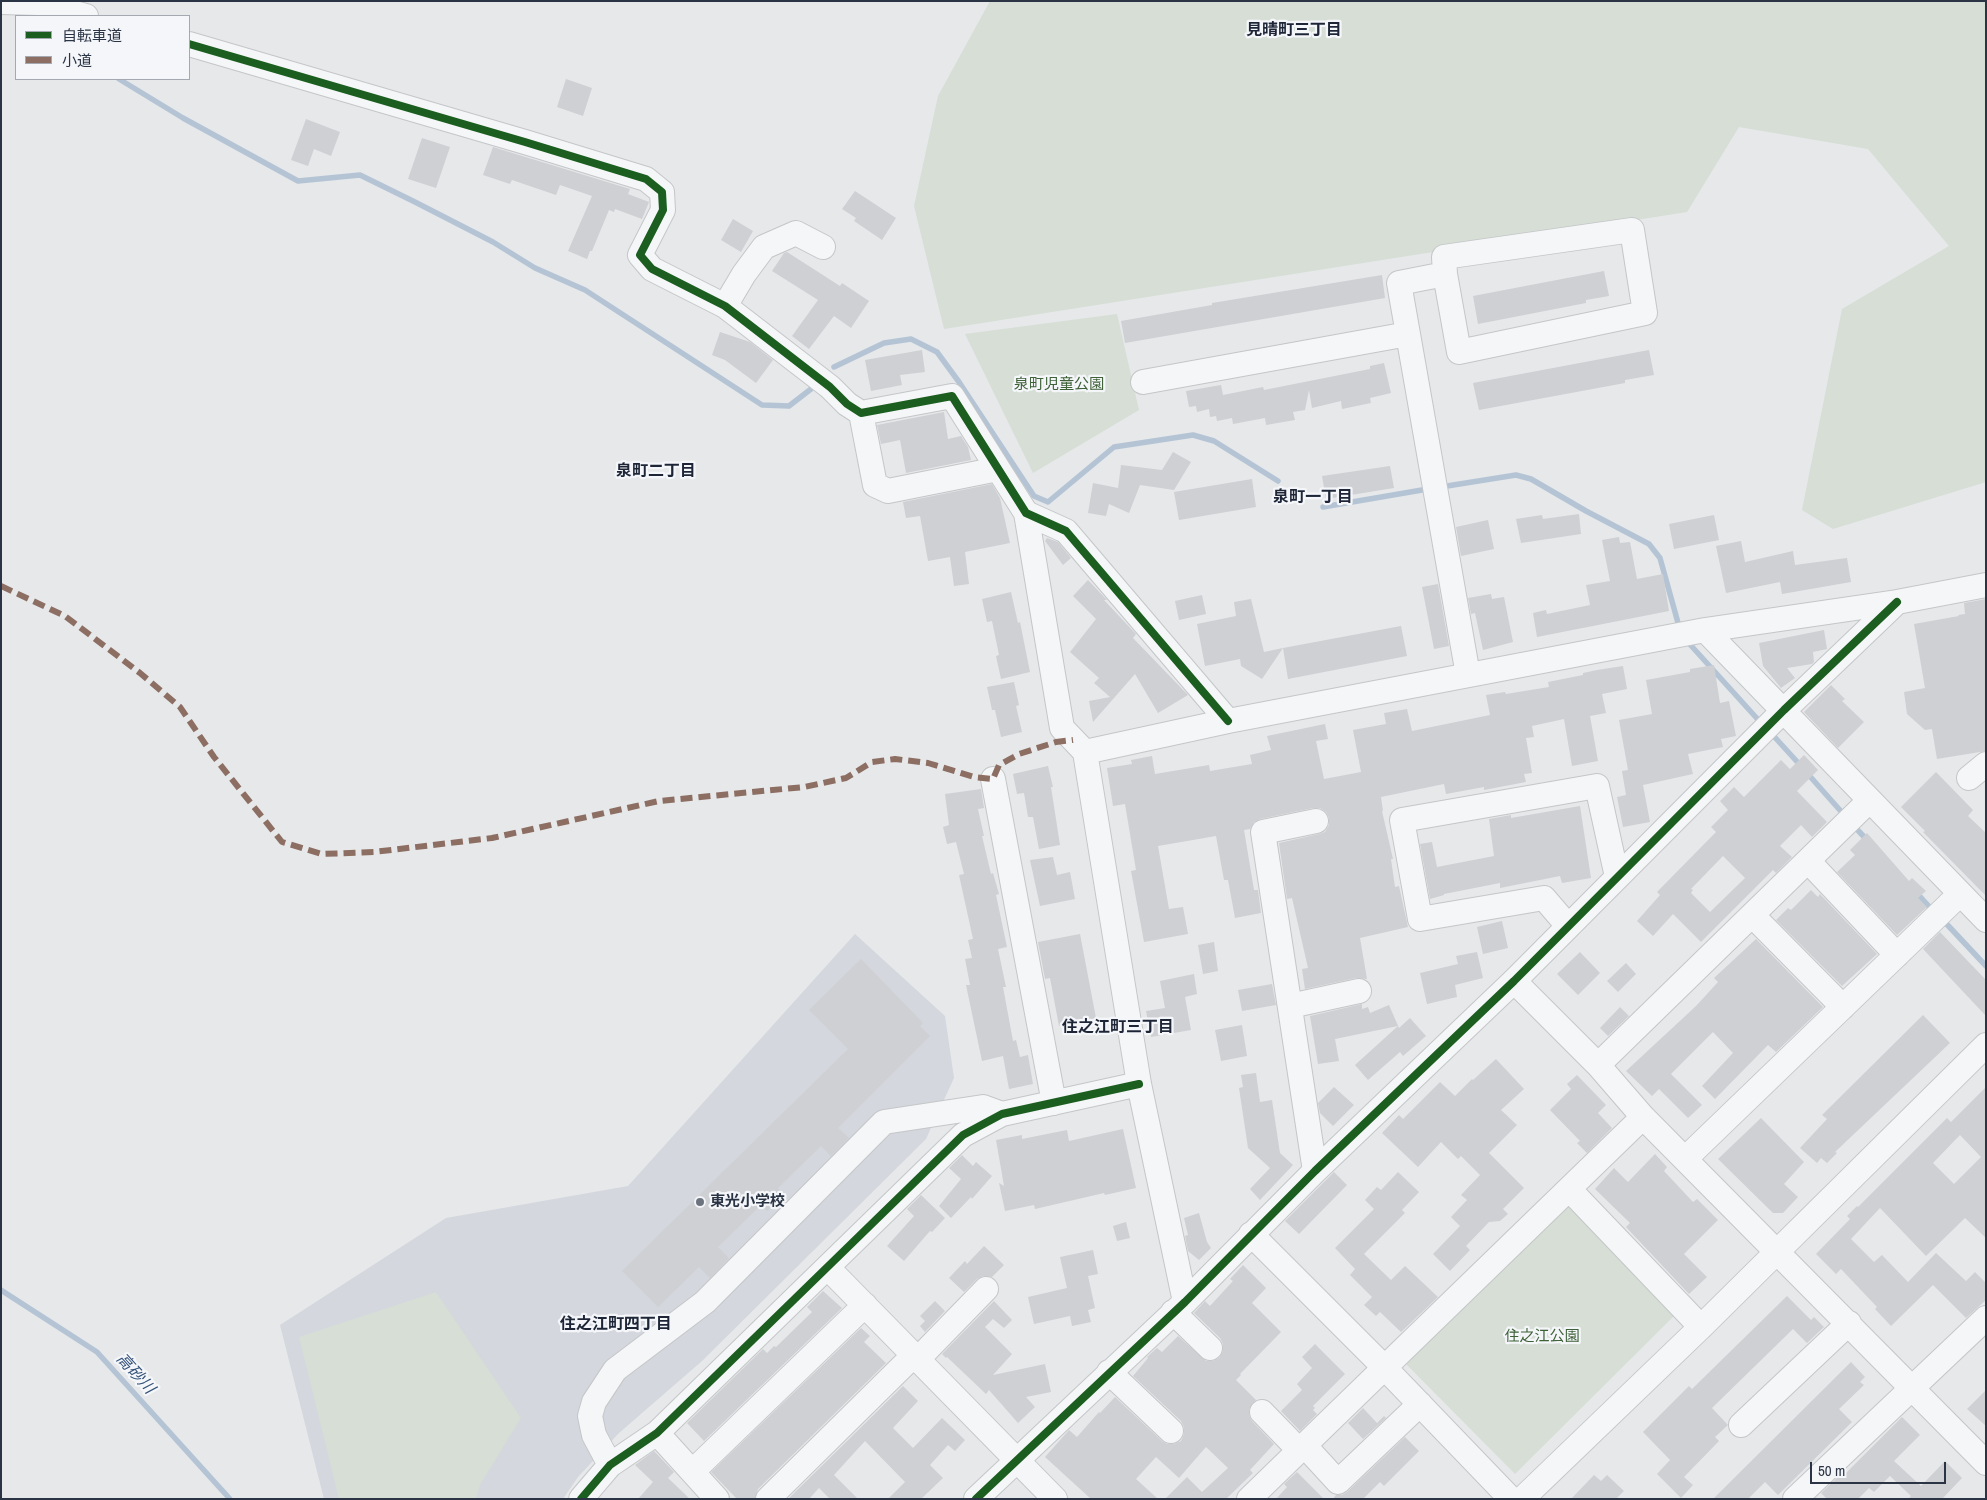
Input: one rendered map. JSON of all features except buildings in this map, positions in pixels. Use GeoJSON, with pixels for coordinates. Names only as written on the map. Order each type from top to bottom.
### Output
{"type":"FeatureCollection","features":[{"type":"Feature","properties":{"kind":"street"},"geometry":{"type":"LineString","coordinates":[[1,2],[38,3],[82,15]]}},
{"type":"Feature","properties":{"kind":"street"},"geometry":{"type":"LineString","coordinates":[[190,44],[646,179],[662,192],[663,210],[640,255],[652,268],[725,306],[830,387],[846,404],[861,413],[952,396],[1026,513],[1062,728],[1085,752],[1139,1084],[1179,1307],[1210,1348]]}},
{"type":"Feature","properties":{"kind":"street"},"geometry":{"type":"LineString","coordinates":[[1632,230],[1645,313],[1459,352],[1445,274],[1444,257],[1632,230]]}},
{"type":"Feature","properties":{"kind":"street"},"geometry":{"type":"LineString","coordinates":[[725,306],[744,274],[764,247],[796,233],[823,247]]}},
{"type":"Feature","properties":{"kind":"street"},"geometry":{"type":"LineString","coordinates":[[1445,274],[1399,282],[1468,675]]}},
{"type":"Feature","properties":{"kind":"street"},"geometry":{"type":"LineString","coordinates":[[1143,382],[1408,334]]}},
{"type":"Feature","properties":{"kind":"street"},"geometry":{"type":"LineString","coordinates":[[861,413],[875,485],[888,491],[998,469]]}},
{"type":"Feature","properties":{"kind":"street"},"geometry":{"type":"LineString","coordinates":[[1026,513],[1066,532],[1228,721]]}},
{"type":"Feature","properties":{"kind":"street"},"geometry":{"type":"LineString","coordinates":[[1085,752],[1228,721],[1705,630],[1897,602],[1986,585]]}},
{"type":"Feature","properties":{"kind":"street"},"geometry":{"type":"LineString","coordinates":[[976,1499],[1179,1307],[1251,1234],[1514,981],[1784,710],[1897,602]]}},
{"type":"Feature","properties":{"kind":"street"},"geometry":{"type":"LineString","coordinates":[[1705,630],[1986,920]]}},
{"type":"Feature","properties":{"kind":"street"},"geometry":{"type":"LineString","coordinates":[[992,779],[1054,1103]]}},
{"type":"Feature","properties":{"kind":"street"},"geometry":{"type":"LineString","coordinates":[[1568,926],[1544,898],[1420,919],[1402,820],[1597,786],[1617,877]]}},
{"type":"Feature","properties":{"kind":"street"},"geometry":{"type":"LineString","coordinates":[[1598,1065],[1869,801]]}},
{"type":"Feature","properties":{"kind":"street"},"geometry":{"type":"LineString","coordinates":[[1315,1172],[1263,832],[1316,821]]}},
{"type":"Feature","properties":{"kind":"street"},"geometry":{"type":"LineString","coordinates":[[1808,861],[1897,955]]}},
{"type":"Feature","properties":{"kind":"street"},"geometry":{"type":"LineString","coordinates":[[1685,1159],[1960,894]]}},
{"type":"Feature","properties":{"kind":"street"},"geometry":{"type":"LineString","coordinates":[[1752,915],[1843,1007]]}},
{"type":"Feature","properties":{"kind":"street"},"geometry":{"type":"LineString","coordinates":[[1514,981],[1598,1065],[1643,1117],[1986,1463]]}},
{"type":"Feature","properties":{"kind":"street"},"geometry":{"type":"LineString","coordinates":[[1290,1006],[1359,992]]}},
{"type":"Feature","properties":{"kind":"street"},"geometry":{"type":"LineString","coordinates":[[1522,1499],[1701,1327],[1986,1045]]}},
{"type":"Feature","properties":{"kind":"street"},"geometry":{"type":"LineString","coordinates":[[581,1499],[610,1466],[657,1433],[963,1135],[1002,1114],[1139,1084]]}},
{"type":"Feature","properties":{"kind":"street"},"geometry":{"type":"LineString","coordinates":[[610,1466],[594,1435],[590,1416],[594,1402],[616,1370],[705,1302],[884,1122],[983,1107],[1002,1114]]}},
{"type":"Feature","properties":{"kind":"street"},"geometry":{"type":"LineString","coordinates":[[1249,1499],[1643,1117]]}},
{"type":"Feature","properties":{"kind":"street"},"geometry":{"type":"LineString","coordinates":[[1569,1189],[1701,1327]]}},
{"type":"Feature","properties":{"kind":"street"},"geometry":{"type":"LineString","coordinates":[[1251,1234],[1420,1404],[1511,1499]]}},
{"type":"Feature","properties":{"kind":"street"},"geometry":{"type":"LineString","coordinates":[[828,1268],[1055,1499]]}},
{"type":"Feature","properties":{"kind":"street"},"geometry":{"type":"LineString","coordinates":[[768,1499],[986,1289]]}},
{"type":"Feature","properties":{"kind":"street"},"geometry":{"type":"LineString","coordinates":[[693,1471],[865,1305]]}},
{"type":"Feature","properties":{"kind":"street"},"geometry":{"type":"LineString","coordinates":[[1795,1499],[1986,1318]]}},
{"type":"Feature","properties":{"kind":"street"},"geometry":{"type":"LineString","coordinates":[[1741,1424],[1848,1323]]}},
{"type":"Feature","properties":{"kind":"street"},"geometry":{"type":"LineString","coordinates":[[1110,1372],[1171,1431]]}},
{"type":"Feature","properties":{"kind":"street"},"geometry":{"type":"LineString","coordinates":[[1262,1412],[1338,1482],[1420,1404]]}},
{"type":"Feature","properties":{"kind":"street"},"geometry":{"type":"LineString","coordinates":[[657,1433],[717,1499]]}},
{"type":"Feature","properties":{"kind":"shaded area","name":"東光小学校"},"geometry":{"type":"Polygon","coordinates":[[[855,934],[945,1016],[954,1078],[926,1139],[702,1361],[619,1433],[578,1477],[563,1499],[324,1499],[280,1325],[446,1218],[628,1186],[855,934]]]}},
{"type":"Feature","properties":{"kind":"green space"},"geometry":{"type":"Polygon","coordinates":[[[990,1],[1986,1],[1986,482],[1833,529],[1802,510],[1842,309],[1949,246],[1868,149],[1739,127],[1687,212],[944,329],[914,206],[938,96],[990,1]]]}},
{"type":"Feature","properties":{"kind":"green space","name":"泉町児童公園"},"geometry":{"type":"Polygon","coordinates":[[[1117,314],[1139,410],[1033,473],[965,334],[1117,314]]]}},
{"type":"Feature","properties":{"kind":"green space","name":"住之江公園"},"geometry":{"type":"Polygon","coordinates":[[[1568,1201],[1678,1312],[1515,1474],[1405,1363],[1568,1201]]]}},
{"type":"Feature","properties":{"kind":"green space"},"geometry":{"type":"Polygon","coordinates":[[[436,1292],[521,1418],[480,1485],[476,1499],[339,1499],[299,1337],[436,1292]]]}},
{"type":"Feature","properties":{"kind":"waterway"},"geometry":{"type":"LineString","coordinates":[[121,80],[183,118],[298,181],[360,175],[415,202],[493,242],[535,268],[585,290],[762,405],[789,406],[811,389]]}},
{"type":"Feature","properties":{"kind":"waterway"},"geometry":{"type":"LineString","coordinates":[[834,367],[884,343],[911,339],[937,352],[1034,496],[1048,502],[1114,447],[1193,435],[1214,441],[1278,481]]}},
{"type":"Feature","properties":{"kind":"waterway"},"geometry":{"type":"LineString","coordinates":[[1447,486],[1516,475],[1531,479],[1649,544],[1660,558],[1680,630]]}},
{"type":"Feature","properties":{"kind":"waterway"},"geometry":{"type":"LineString","coordinates":[[1323,507],[1422,490]]}},
{"type":"Feature","properties":{"kind":"waterway"},"geometry":{"type":"LineString","coordinates":[[1686,640],[1762,724]]}},
{"type":"Feature","properties":{"kind":"waterway"},"geometry":{"type":"LineString","coordinates":[[1770,732],[1801,766]]}},
{"type":"Feature","properties":{"kind":"waterway"},"geometry":{"type":"LineString","coordinates":[[1807,773],[1846,817]]}},
{"type":"Feature","properties":{"kind":"waterway"},"geometry":{"type":"LineString","coordinates":[[1852,824],[1868,841]]}},
{"type":"Feature","properties":{"kind":"waterway"},"geometry":{"type":"LineString","coordinates":[[1915,891],[1934,912]]}},
{"type":"Feature","properties":{"kind":"waterway"},"geometry":{"type":"LineString","coordinates":[[1941,918],[1986,966]]}},
{"type":"Feature","properties":{"kind":"waterway","name":"高砂川"},"geometry":{"type":"LineString","coordinates":[[1,1290],[97,1352],[230,1499]]}},
{"type":"Feature","properties":{"kind":"marked path"},"geometry":{"type":"LineString","coordinates":[[1,586],[65,616],[140,673],[180,707],[214,757],[282,842],[322,854],[374,852],[492,838],[659,801],[804,787],[846,778],[872,762],[895,759],[928,763],[974,777],[993,779],[999,765],[1019,754],[1056,742],[1073,740]]}},
{"type":"Feature","properties":{"kind":"cycle path"},"geometry":{"type":"LineString","coordinates":[[190,44],[646,179],[662,192],[663,210],[640,255],[652,269],[725,306],[830,387],[847,404],[861,413],[952,396],[1026,513],[1066,531],[1228,721]]}},
{"type":"Feature","properties":{"kind":"cycle path"},"geometry":{"type":"LineString","coordinates":[[976,1499],[1185,1302],[1315,1171],[1514,981],[1784,710],[1897,602]]}},
{"type":"Feature","properties":{"kind":"cycle path"},"geometry":{"type":"LineString","coordinates":[[581,1499],[610,1465],[657,1433],[963,1135],[1002,1114],[1139,1084]]}},
{"type":"Feature","properties":{"kind":"place","name":"東光小学校"},"geometry":{"type":"Point","coordinates":[700,1202]}},
{"type":"Feature","properties":{"kind":"district","name":"見晴町三丁目"},"geometry":{"type":"Point","coordinates":[1294,31]}},
{"type":"Feature","properties":{"kind":"district","name":"泉町二丁目"},"geometry":{"type":"Point","coordinates":[656,472]}},
{"type":"Feature","properties":{"kind":"district","name":"泉町一丁目"},"geometry":{"type":"Point","coordinates":[1313,498]}},
{"type":"Feature","properties":{"kind":"district","name":"住之江町三丁目"},"geometry":{"type":"Point","coordinates":[1118,1028]}},
{"type":"Feature","properties":{"kind":"district","name":"住之江町四丁目"},"geometry":{"type":"Point","coordinates":[616,1325]}}]}
